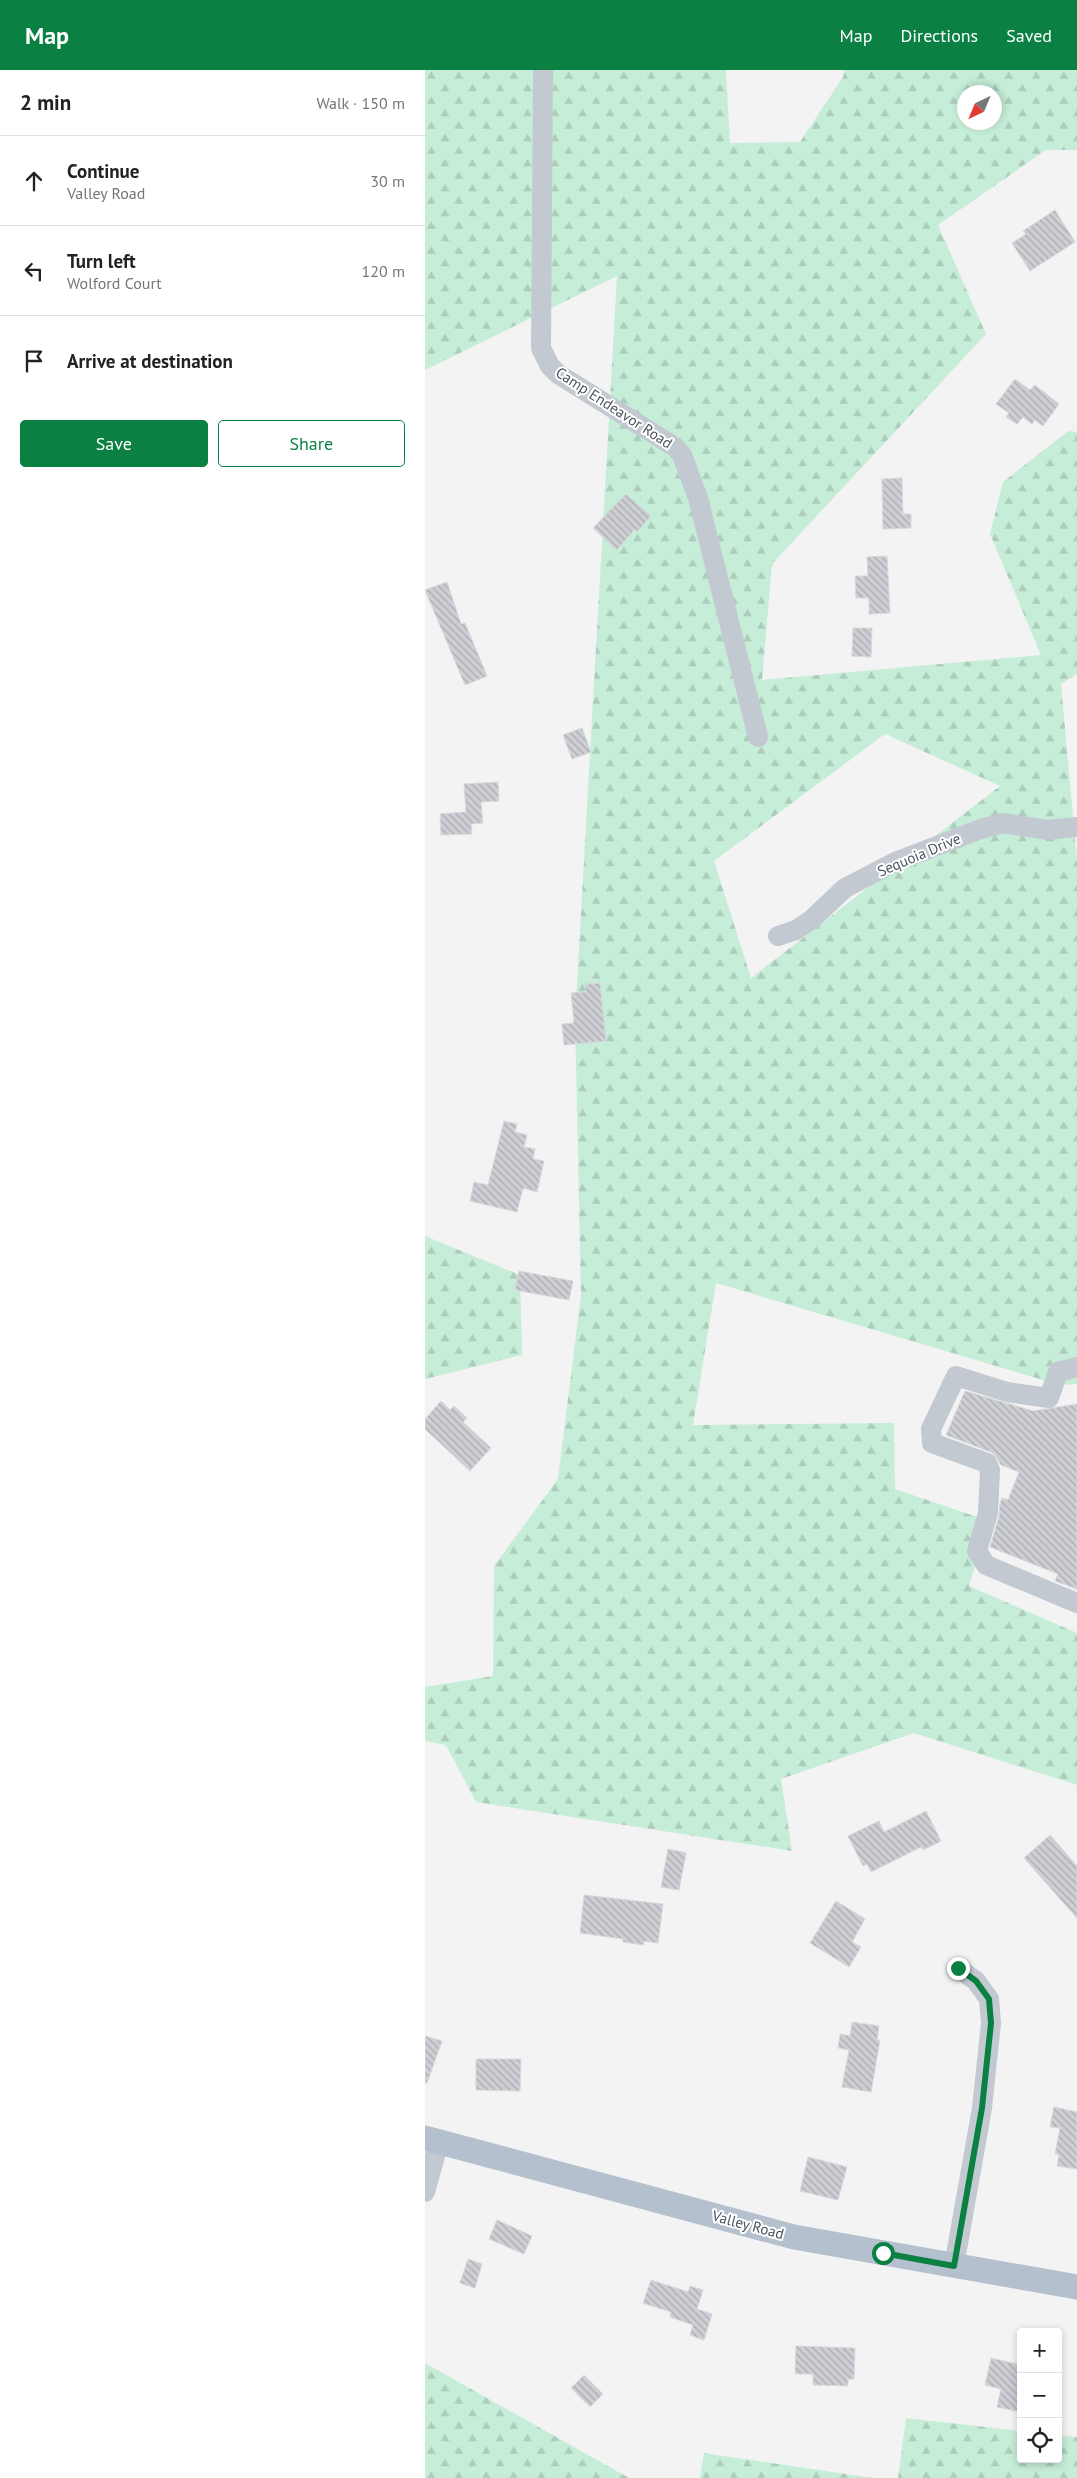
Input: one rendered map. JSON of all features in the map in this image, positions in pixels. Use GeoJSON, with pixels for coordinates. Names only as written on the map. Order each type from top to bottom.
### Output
{"type":"FeatureCollection","features":[{"type":"Feature","properties":{"kind":"main road","name":"Valley Road"},"geometry":{"type":"LineString","coordinates":[[432,2140],[795,2237],[1077,2286]]}},
{"type":"Feature","properties":{"kind":"street","name":"Camp Endeavor Road"},"geometry":{"type":"LineString","coordinates":[[543,70],[541,348],[550,366],[559,374],[675,447],[682,455],[698,498],[757,737]]}},
{"type":"Feature","properties":{"kind":"street","name":"Sequoia Drive"},"geometry":{"type":"LineString","coordinates":[[778,936],[796,930],[811,920],[845,888],[895,862],[981,829],[1003,823],[1048,830],[1077,827]]}},
{"type":"Feature","properties":{"kind":"street"},"geometry":{"type":"LineString","coordinates":[[1077,1367],[1059,1372],[1049,1398],[1007,1392],[956,1376],[931,1429],[932,1444],[987,1463],[991,1470],[988,1513],[977,1551],[986,1566],[1077,1603]]}},
{"type":"Feature","properties":{"kind":"street"},"geometry":{"type":"LineString","coordinates":[[954,2266],[982,2108],[991,2023],[989,1999],[976,1981],[958,1968]]}},
{"type":"Feature","properties":{"kind":"street"},"geometry":{"type":"LineString","coordinates":[[425,2192],[432,2140]]}},
{"type":"Feature","properties":{"kind":"green space"},"geometry":{"type":"Polygon","coordinates":[[[425,70],[726,70],[730,143],[800,142],[843,77],[845,70],[1077,70],[1077,150],[1046,150],[938,225],[986,334],[772,564],[762,680],[1041,655],[990,534],[1003,482],[1068,431],[1077,432],[1077,674],[1061,684],[1077,860],[1077,1384],[1060,1385],[716,1283],[693,1425],[894,1423],[895,1489],[989,1521],[969,1586],[1077,1633],[1077,1785],[914,1733],[781,1779],[792,1851],[476,1802],[446,1745],[425,1741],[425,1687],[493,1676],[494,1566],[558,1479],[581,1295],[575,1019],[617,276],[425,370],[425,70]],[[885,734],[714,861],[751,978],[1000,786],[885,734]]]}},
{"type":"Feature","properties":{"kind":"green space"},"geometry":{"type":"Polygon","coordinates":[[[425,1236],[520,1275],[522,1355],[425,1379],[425,1236]]]}},
{"type":"Feature","properties":{"kind":"green space"},"geometry":{"type":"Polygon","coordinates":[[[425,2363],[629,2478],[425,2478],[425,2363]]]}},
{"type":"Feature","properties":{"kind":"green space"},"geometry":{"type":"Polygon","coordinates":[[[906,2418],[1017,2431],[1017,2463],[1062,2463],[1062,2435],[1077,2437],[1077,2478],[898,2478],[906,2418]]]}},
{"type":"Feature","properties":{"kind":"green space"},"geometry":{"type":"Polygon","coordinates":[[[704,2453],[873,2478],[700,2478],[704,2453]]]}},
{"type":"Feature","properties":{"kind":"building"},"geometry":{"type":"Polygon","coordinates":[[[1055,210],[1075,242],[1030,271],[1012,243],[1026,234],[1023,231],[1055,210]]]}},
{"type":"Feature","properties":{"kind":"building"},"geometry":{"type":"Polygon","coordinates":[[[1015,379],[1030,390],[1035,385],[1059,404],[1043,426],[1035,420],[1032,424],[1023,417],[1017,424],[1006,417],[1009,413],[996,404],[1015,379]]]}},
{"type":"Feature","properties":{"kind":"building"},"geometry":{"type":"Polygon","coordinates":[[[902,478],[903,514],[911,514],[911,528],[883,529],[882,479],[902,478]]]}},
{"type":"Feature","properties":{"kind":"building"},"geometry":{"type":"Polygon","coordinates":[[[626,494],[651,516],[637,532],[635,529],[617,550],[593,528],[626,494]]]}},
{"type":"Feature","properties":{"kind":"building"},"geometry":{"type":"Polygon","coordinates":[[[887,556],[890,613],[869,614],[869,598],[856,598],[855,576],[868,576],[867,557],[887,556]]]}},
{"type":"Feature","properties":{"kind":"building"},"geometry":{"type":"Polygon","coordinates":[[[447,582],[461,624],[465,623],[487,676],[465,685],[425,590],[447,582]]]}},
{"type":"Feature","properties":{"kind":"building"},"geometry":{"type":"Polygon","coordinates":[[[853,628],[872,628],[871,657],[852,656],[853,628]]]}},
{"type":"Feature","properties":{"kind":"building"},"geometry":{"type":"Polygon","coordinates":[[[582,728],[591,752],[572,759],[563,735],[582,728]]]}},
{"type":"Feature","properties":{"kind":"building"},"geometry":{"type":"Polygon","coordinates":[[[498,782],[499,801],[481,802],[483,823],[471,824],[472,834],[441,835],[440,814],[466,812],[464,784],[498,782]]]}},
{"type":"Feature","properties":{"kind":"building"},"geometry":{"type":"Polygon","coordinates":[[[600,983],[606,1041],[564,1045],[562,1024],[574,1023],[571,993],[586,992],[585,984],[600,983]]]}},
{"type":"Feature","properties":{"kind":"building"},"geometry":{"type":"Polygon","coordinates":[[[504,1121],[517,1124],[515,1132],[527,1135],[524,1147],[535,1149],[533,1159],[544,1161],[537,1192],[523,1188],[517,1212],[470,1201],[474,1182],[488,1185],[504,1121]]]}},
{"type":"Feature","properties":{"kind":"building"},"geometry":{"type":"Polygon","coordinates":[[[519,1271],[573,1281],[569,1300],[515,1290],[519,1271]]]}},
{"type":"Feature","properties":{"kind":"building"},"geometry":{"type":"Polygon","coordinates":[[[965,1391],[1033,1411],[1077,1404],[1077,1589],[1055,1581],[1058,1574],[990,1547],[999,1516],[1000,1503],[1002,1498],[1008,1500],[1019,1472],[1001,1465],[991,1452],[946,1435],[965,1391]]]}},
{"type":"Feature","properties":{"kind":"building"},"geometry":{"type":"Polygon","coordinates":[[[441,1401],[450,1410],[454,1406],[467,1418],[463,1422],[491,1448],[470,1471],[425,1429],[425,1419],[441,1401]]]}},
{"type":"Feature","properties":{"kind":"building"},"geometry":{"type":"Polygon","coordinates":[[[926,1811],[941,1841],[923,1850],[921,1847],[871,1872],[867,1864],[863,1866],[848,1836],[879,1821],[884,1832],[926,1811]]]}},
{"type":"Feature","properties":{"kind":"building"},"geometry":{"type":"Polygon","coordinates":[[[1050,1835],[1077,1866],[1077,1918],[1024,1858],[1050,1835]]]}},
{"type":"Feature","properties":{"kind":"building"},"geometry":{"type":"Polygon","coordinates":[[[668,1849],[686,1853],[679,1890],[661,1887],[668,1849]]]}},
{"type":"Feature","properties":{"kind":"building"},"geometry":{"type":"Polygon","coordinates":[[[584,1895],[663,1904],[658,1943],[644,1941],[644,1945],[623,1942],[623,1939],[580,1933],[584,1895]]]}},
{"type":"Feature","properties":{"kind":"building"},"geometry":{"type":"Polygon","coordinates":[[[836,1901],[865,1919],[852,1942],[861,1947],[849,1967],[810,1943],[836,1901]]]}},
{"type":"Feature","properties":{"kind":"building"},"geometry":{"type":"Polygon","coordinates":[[[852,2022],[879,2026],[877,2040],[880,2040],[871,2092],[842,2087],[849,2050],[838,2048],[840,2034],[850,2036],[852,2022]]]}},
{"type":"Feature","properties":{"kind":"building"},"geometry":{"type":"Polygon","coordinates":[[[425,2036],[442,2041],[427,2083],[425,2083],[425,2036]]]}},
{"type":"Feature","properties":{"kind":"building"},"geometry":{"type":"Polygon","coordinates":[[[476,2059],[521,2059],[520,2091],[476,2090],[476,2059]]]}},
{"type":"Feature","properties":{"kind":"building"},"geometry":{"type":"Polygon","coordinates":[[[1054,2107],[1077,2112],[1077,2169],[1057,2166],[1059,2155],[1055,2154],[1060,2128],[1050,2127],[1054,2107]]]}},
{"type":"Feature","properties":{"kind":"building"},"geometry":{"type":"Polygon","coordinates":[[[808,2157],[847,2167],[838,2200],[800,2191],[808,2157]]]}},
{"type":"Feature","properties":{"kind":"building"},"geometry":{"type":"Polygon","coordinates":[[[497,2220],[532,2236],[524,2254],[489,2239],[497,2220]]]}},
{"type":"Feature","properties":{"kind":"building"},"geometry":{"type":"Polygon","coordinates":[[[468,2259],[482,2264],[475,2288],[460,2283],[468,2259]]]}},
{"type":"Feature","properties":{"kind":"building"},"geometry":{"type":"Polygon","coordinates":[[[651,2280],[688,2292],[690,2286],[703,2290],[697,2309],[712,2314],[704,2340],[690,2335],[693,2325],[670,2317],[671,2312],[643,2303],[651,2280]]]}},
{"type":"Feature","properties":{"kind":"building"},"geometry":{"type":"Polygon","coordinates":[[[796,2346],[855,2348],[854,2379],[848,2379],[848,2386],[813,2385],[813,2374],[795,2374],[796,2346]]]}},
{"type":"Feature","properties":{"kind":"building"},"geometry":{"type":"Polygon","coordinates":[[[991,2358],[1017,2364],[1017,2411],[997,2407],[1001,2389],[985,2385],[991,2358]]]}},
{"type":"Feature","properties":{"kind":"building"},"geometry":{"type":"Polygon","coordinates":[[[584,2375],[603,2394],[590,2407],[571,2388],[584,2375]]]}},
{"type":"Feature","properties":{"kind":"route"},"geometry":{"type":"LineString","coordinates":[[883,2253],[954,2266],[982,2108],[991,2023],[989,1999],[976,1981],[958,1968]]}}]}
